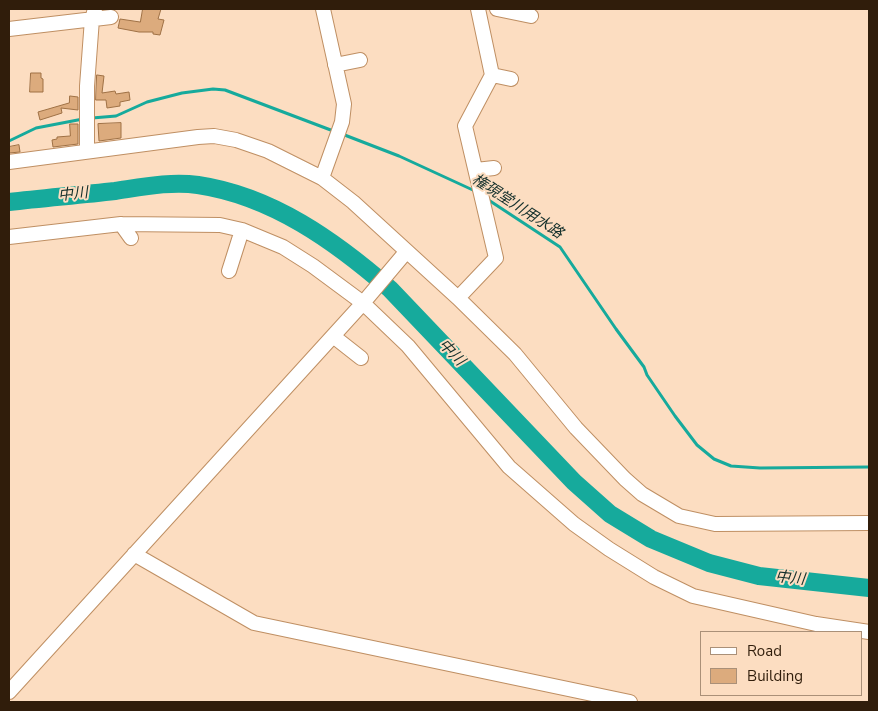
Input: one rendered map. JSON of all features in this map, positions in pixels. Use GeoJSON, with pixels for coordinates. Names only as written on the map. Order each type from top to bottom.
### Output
{"type":"FeatureCollection","features":[{"type":"Feature","properties":{"kind":"street"},"geometry":{"type":"LineString","coordinates":[[322,178],[335,160],[344,104],[323,9]]}},
{"type":"Feature","properties":{"kind":"street"},"geometry":{"type":"LineString","coordinates":[[458,298],[496,258],[465,126],[492,75],[478,9]]}},
{"type":"Feature","properties":{"kind":"street"},"geometry":{"type":"LineString","coordinates":[[497,9],[531,16]]}},
{"type":"Feature","properties":{"kind":"street"},"geometry":{"type":"LineString","coordinates":[[87,151],[87,86],[94,14]]}},
{"type":"Feature","properties":{"kind":"street"},"geometry":{"type":"LineString","coordinates":[[9,29],[94,14],[111,17]]}},
{"type":"Feature","properties":{"kind":"street"},"geometry":{"type":"LineString","coordinates":[[335,65],[360,60]]}},
{"type":"Feature","properties":{"kind":"street"},"geometry":{"type":"LineString","coordinates":[[492,75],[511,79]]}},
{"type":"Feature","properties":{"kind":"street"},"geometry":{"type":"LineString","coordinates":[[9,162],[214,136],[248,143],[268,151],[322,178],[353,202],[404,254],[458,298],[516,354],[576,428],[642,494],[679,516],[715,524],[869,523]]}},
{"type":"Feature","properties":{"kind":"street"},"geometry":{"type":"LineString","coordinates":[[476,170],[494,168]]}},
{"type":"Feature","properties":{"kind":"street"},"geometry":{"type":"LineString","coordinates":[[121,224],[131,238]]}},
{"type":"Feature","properties":{"kind":"street"},"geometry":{"type":"LineString","coordinates":[[9,237],[121,224],[220,225],[242,230],[292,253],[366,300],[408,346],[509,467],[574,524],[609,549],[654,577],[693,596],[816,624],[862,631]]}},
{"type":"Feature","properties":{"kind":"street"},"geometry":{"type":"LineString","coordinates":[[229,271],[242,230]]}},
{"type":"Feature","properties":{"kind":"street"},"geometry":{"type":"LineString","coordinates":[[9,692],[366,300],[404,254]]}},
{"type":"Feature","properties":{"kind":"street"},"geometry":{"type":"LineString","coordinates":[[333,336],[361,358]]}},
{"type":"Feature","properties":{"kind":"street"},"geometry":{"type":"LineString","coordinates":[[134,554],[254,623],[630,702]]}},
{"type":"Feature","properties":{"kind":"building"},"geometry":{"type":"Polygon","coordinates":[[[143,9],[161,9],[158,19],[164,20],[160,35],[153,34],[153,32],[139,32],[118,28],[120,19],[140,22],[143,9]]]}},
{"type":"Feature","properties":{"kind":"building"},"geometry":{"type":"Polygon","coordinates":[[[31,73],[41,73],[43,92],[30,92],[31,73]]]}},
{"type":"Feature","properties":{"kind":"building"},"geometry":{"type":"Polygon","coordinates":[[[97,75],[104,76],[102,93],[115,91],[116,94],[129,92],[130,100],[120,102],[120,106],[107,108],[106,100],[96,100],[97,75]]]}},
{"type":"Feature","properties":{"kind":"building"},"geometry":{"type":"Polygon","coordinates":[[[70,96],[78,97],[78,110],[61,108],[62,113],[40,120],[38,112],[69,103],[70,96]]]}},
{"type":"Feature","properties":{"kind":"building"},"geometry":{"type":"Polygon","coordinates":[[[121,123],[121,138],[99,141],[98,124],[121,123]]]}},
{"type":"Feature","properties":{"kind":"building"},"geometry":{"type":"Polygon","coordinates":[[[70,124],[78,124],[78,144],[53,147],[52,140],[57,139],[57,137],[70,136],[70,124]]]}},
{"type":"Feature","properties":{"kind":"building"},"geometry":{"type":"Polygon","coordinates":[[[19,145],[20,152],[9,153],[9,147],[19,145]]]}},
{"type":"Feature","properties":{"kind":"waterway","name":"権現堂川用水路"},"geometry":{"type":"LineString","coordinates":[[92,118],[116,116],[147,102],[182,93],[213,89],[225,90],[336,132]]}},
{"type":"Feature","properties":{"kind":"waterway","name":"権現堂川用水路"},"geometry":{"type":"LineString","coordinates":[[9,141],[36,128],[83,119]]}},
{"type":"Feature","properties":{"kind":"waterway","name":"権現堂川用水路"},"geometry":{"type":"LineString","coordinates":[[342,134],[399,156],[475,191]]}},
{"type":"Feature","properties":{"kind":"waterway","name":"中川"},"geometry":{"type":"LineString","coordinates":[[9,202],[156,185],[188,184],[225,191],[277,210],[325,238],[390,289],[574,482],[610,514],[651,539],[709,563],[759,576],[869,588]]}},
{"type":"Feature","properties":{"kind":"waterway","name":"権現堂川用水路"},"geometry":{"type":"LineString","coordinates":[[487,199],[560,247],[644,367],[647,375],[675,416],[697,445],[714,459],[731,466],[760,468],[869,467]]}}]}
